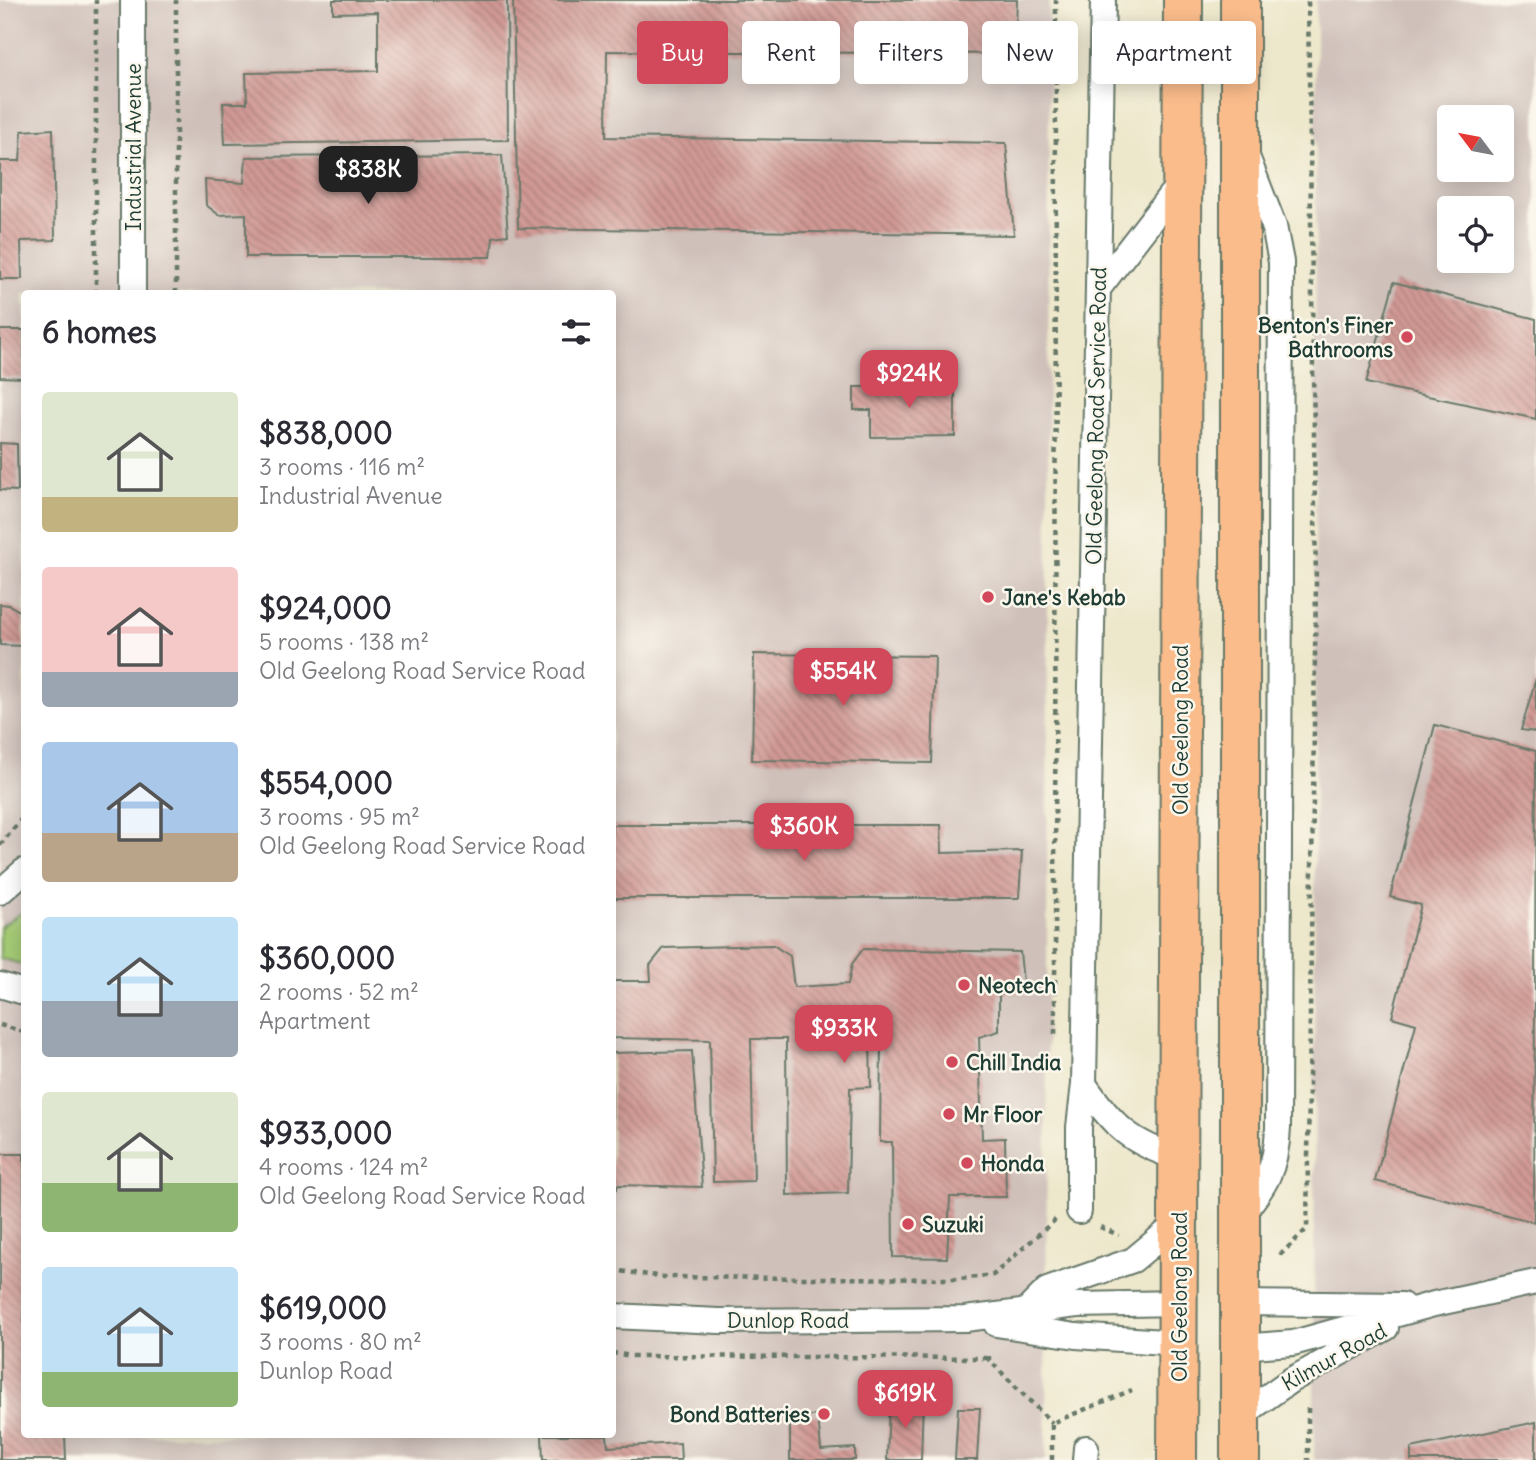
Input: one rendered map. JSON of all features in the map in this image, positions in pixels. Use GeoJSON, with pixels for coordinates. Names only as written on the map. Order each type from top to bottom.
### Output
{"type":"FeatureCollection","features":[{"type":"Feature","properties":{"kind":"main road","name":"Old Geelong Road"},"geometry":{"type":"LineString","coordinates":[[1177,1460],[1183,0]]}},
{"type":"Feature","properties":{"kind":"main road"},"geometry":{"type":"LineString","coordinates":[[1240,0],[1240,1460]]}},
{"type":"Feature","properties":{"kind":"main road"},"geometry":{"type":"LineString","coordinates":[[1179,1158],[1209,1144],[1238,1091]]}},
{"type":"Feature","properties":{"kind":"main road"},"geometry":{"type":"LineString","coordinates":[[1179,1303],[1239,1303]]}},
{"type":"Feature","properties":{"kind":"main road"},"geometry":{"type":"LineString","coordinates":[[1179,1343],[1239,1346]]}},
{"type":"Feature","properties":{"kind":"street","name":"Industrial Avenue"},"geometry":{"type":"LineString","coordinates":[[133,0],[133,290]]}},
{"type":"Feature","properties":{"kind":"street","name":"Old Geelong Road Service Road"},"geometry":{"type":"LineString","coordinates":[[1070,1212],[1084,1084],[1103,0]]}},
{"type":"Feature","properties":{"kind":"street"},"geometry":{"type":"LineString","coordinates":[[1238,1220],[1269,1178],[1276,1158],[1281,262],[1274,226],[1240,138]]}},
{"type":"Feature","properties":{"kind":"street"},"geometry":{"type":"LineString","coordinates":[[1098,289],[1182,180]]}},
{"type":"Feature","properties":{"kind":"street"},"geometry":{"type":"LineString","coordinates":[[0,892],[21,874]]}},
{"type":"Feature","properties":{"kind":"street"},"geometry":{"type":"LineString","coordinates":[[1238,978],[1268,934],[1279,908]]}},
{"type":"Feature","properties":{"kind":"street"},"geometry":{"type":"LineString","coordinates":[[0,985],[21,991]]}},
{"type":"Feature","properties":{"kind":"street"},"geometry":{"type":"LineString","coordinates":[[1084,1084],[1108,1119],[1129,1138],[1152,1150],[1179,1158]]}},
{"type":"Feature","properties":{"kind":"street"},"geometry":{"type":"LineString","coordinates":[[1026,1312],[1047,1290],[1133,1260],[1180,1221]]}},
{"type":"Feature","properties":{"kind":"street","name":"Kilmur Road"},"geometry":{"type":"LineString","coordinates":[[1239,1346],[1293,1343],[1434,1304],[1536,1282]]}},
{"type":"Feature","properties":{"kind":"street","name":"Dunlop Road"},"geometry":{"type":"LineString","coordinates":[[616,1316],[719,1321],[965,1320],[1077,1305],[1179,1303]]}},
{"type":"Feature","properties":{"kind":"street","name":"Kilmur Road"},"geometry":{"type":"LineString","coordinates":[[1239,1303],[1434,1304]]}},
{"type":"Feature","properties":{"kind":"street","name":"Kilmur Road"},"geometry":{"type":"LineString","coordinates":[[1239,1417],[1268,1394],[1333,1356],[1434,1304]]}},
{"type":"Feature","properties":{"kind":"street","name":"Dunlop Road"},"geometry":{"type":"LineString","coordinates":[[965,1320],[1076,1336],[1179,1343]]}},
{"type":"Feature","properties":{"kind":"path"},"geometry":{"type":"LineString","coordinates":[[96,0],[96,290]]}},
{"type":"Feature","properties":{"kind":"path"},"geometry":{"type":"LineString","coordinates":[[176,0],[176,290]]}},
{"type":"Feature","properties":{"kind":"path"},"geometry":{"type":"LineString","coordinates":[[1055,1046],[1056,0]]}},
{"type":"Feature","properties":{"kind":"path"},"geometry":{"type":"LineString","coordinates":[[1280,1255],[1307,1229],[1316,583],[1308,0]]}},
{"type":"Feature","properties":{"kind":"path"},"geometry":{"type":"LineString","coordinates":[[0,845],[21,820]]}},
{"type":"Feature","properties":{"kind":"path"},"geometry":{"type":"LineString","coordinates":[[0,1025],[21,1031]]}},
{"type":"Feature","properties":{"kind":"path"},"geometry":{"type":"LineString","coordinates":[[616,1271],[664,1278],[960,1279],[993,1275],[1070,1212]]}},
{"type":"Feature","properties":{"kind":"path"},"geometry":{"type":"LineString","coordinates":[[989,1358],[991,1324]]}},
{"type":"Feature","properties":{"kind":"path"},"geometry":{"type":"LineString","coordinates":[[616,1354],[631,1356],[989,1358],[1052,1423],[1052,1460]]}},
{"type":"Feature","properties":{"kind":"path"},"geometry":{"type":"LineString","coordinates":[[1052,1423],[1132,1390]]}},
{"type":"Feature","properties":{"kind":"path"},"geometry":{"type":"LineString","coordinates":[[1308,1408],[1308,1460]]}},
{"type":"Feature","properties":{"kind":"shaded area"},"geometry":{"type":"Polygon","coordinates":[[[0,0],[1049,0],[1049,21],[982,21],[982,84],[1049,84],[1046,1460],[0,1460],[0,0]]]}},
{"type":"Feature","properties":{"kind":"shaded area"},"geometry":{"type":"Polygon","coordinates":[[[1316,0],[1536,0],[1536,1460],[1314,1460],[1316,0]]]}},
{"type":"Feature","properties":{"kind":"green space"},"geometry":{"type":"Polygon","coordinates":[[[21,913],[21,964],[0,958],[0,927],[21,913]]]}},
{"type":"Feature","properties":{"kind":"building"},"geometry":{"type":"Polygon","coordinates":[[[333,0],[507,0],[508,140],[225,144],[223,103],[247,103],[246,73],[378,71],[378,12],[333,13],[333,0]]]}},
{"type":"Feature","properties":{"kind":"building"},"geometry":{"type":"Polygon","coordinates":[[[513,0],[1017,0],[1016,21],[982,21],[982,54],[968,54],[968,21],[854,21],[854,53],[840,53],[840,21],[742,21],[742,52],[728,52],[728,21],[637,21],[637,51],[607,51],[606,137],[1006,143],[1014,235],[518,228],[513,0]]]}},
{"type":"Feature","properties":{"kind":"building"},"geometry":{"type":"Polygon","coordinates":[[[53,129],[55,240],[21,241],[22,279],[0,279],[0,161],[20,161],[22,131],[53,129]]]}},
{"type":"Feature","properties":{"kind":"building"},"geometry":{"type":"Polygon","coordinates":[[[502,155],[508,235],[493,237],[491,257],[246,257],[246,214],[219,215],[206,205],[205,180],[244,183],[246,157],[502,155]]]}},
{"type":"Feature","properties":{"kind":"building"},"geometry":{"type":"Polygon","coordinates":[[[1394,282],[1536,319],[1536,419],[1366,383],[1394,282]]]}},
{"type":"Feature","properties":{"kind":"building"},"geometry":{"type":"Polygon","coordinates":[[[0,330],[21,330],[21,378],[0,377],[0,330]]]}},
{"type":"Feature","properties":{"kind":"building"},"geometry":{"type":"Polygon","coordinates":[[[955,386],[955,436],[871,437],[871,410],[854,410],[854,387],[955,386]]]}},
{"type":"Feature","properties":{"kind":"building"},"geometry":{"type":"Polygon","coordinates":[[[0,443],[17,444],[18,491],[0,490],[0,443]]]}},
{"type":"Feature","properties":{"kind":"building"},"geometry":{"type":"Polygon","coordinates":[[[0,604],[9,605],[21,612],[21,646],[0,645],[0,604]]]}},
{"type":"Feature","properties":{"kind":"building"},"geometry":{"type":"Polygon","coordinates":[[[754,654],[935,656],[932,763],[752,760],[754,654]]]}},
{"type":"Feature","properties":{"kind":"building"},"geometry":{"type":"Polygon","coordinates":[[[1536,678],[1536,732],[1521,730],[1536,678]]]}},
{"type":"Feature","properties":{"kind":"building"},"geometry":{"type":"Polygon","coordinates":[[[1435,725],[1536,751],[1534,1222],[1375,1181],[1416,1024],[1392,1017],[1421,905],[1390,897],[1435,725]]]}},
{"type":"Feature","properties":{"kind":"building"},"geometry":{"type":"Polygon","coordinates":[[[616,825],[941,825],[942,853],[1022,851],[1019,898],[616,898],[616,825]]]}},
{"type":"Feature","properties":{"kind":"building"},"geometry":{"type":"Polygon","coordinates":[[[773,945],[790,956],[794,987],[848,984],[852,964],[863,949],[1020,952],[1024,992],[999,994],[999,1031],[979,1037],[982,1139],[1005,1138],[1006,1197],[950,1197],[947,1258],[893,1257],[892,1142],[880,1142],[881,1040],[870,1040],[871,1087],[850,1088],[848,1193],[787,1195],[786,1039],[751,1039],[754,1181],[713,1182],[710,1040],[616,1038],[616,981],[651,981],[650,965],[664,948],[773,945]]]}},
{"type":"Feature","properties":{"kind":"building"},"geometry":{"type":"Polygon","coordinates":[[[692,1051],[702,1187],[617,1185],[616,1189],[616,1053],[692,1051]]]}},
{"type":"Feature","properties":{"kind":"building"},"geometry":{"type":"Polygon","coordinates":[[[0,1154],[21,1154],[21,1438],[65,1438],[66,1460],[0,1460],[0,1154]]]}},
{"type":"Feature","properties":{"kind":"building"},"geometry":{"type":"Polygon","coordinates":[[[889,1400],[923,1401],[921,1460],[887,1460],[889,1400]]]}},
{"type":"Feature","properties":{"kind":"building"},"geometry":{"type":"Polygon","coordinates":[[[958,1408],[980,1408],[977,1460],[955,1460],[958,1408]]]}},
{"type":"Feature","properties":{"kind":"building"},"geometry":{"type":"Polygon","coordinates":[[[818,1415],[821,1450],[855,1448],[855,1460],[790,1460],[790,1418],[818,1415]]]}},
{"type":"Feature","properties":{"kind":"building"},"geometry":{"type":"Polygon","coordinates":[[[1536,1422],[1536,1460],[1411,1460],[1411,1448],[1536,1422]]]}},
{"type":"Feature","properties":{"kind":"building"},"geometry":{"type":"Polygon","coordinates":[[[542,1438],[607,1438],[608,1447],[680,1443],[681,1460],[543,1460],[542,1438]]]}},
{"type":"Feature","properties":{"kind":"place","name":"Benton's Finer Bathrooms"},"geometry":{"type":"Point","coordinates":[1407,337]}},
{"type":"Feature","properties":{"kind":"place","name":"Jane's Kebab"},"geometry":{"type":"Point","coordinates":[988,597]}},
{"type":"Feature","properties":{"kind":"place","name":"Neotech"},"geometry":{"type":"Point","coordinates":[964,985]}},
{"type":"Feature","properties":{"kind":"place","name":"Chill India"},"geometry":{"type":"Point","coordinates":[952,1062]}},
{"type":"Feature","properties":{"kind":"place","name":"Mr Floor"},"geometry":{"type":"Point","coordinates":[949,1114]}},
{"type":"Feature","properties":{"kind":"place","name":"Honda"},"geometry":{"type":"Point","coordinates":[967,1163]}},
{"type":"Feature","properties":{"kind":"place","name":"Suzuki"},"geometry":{"type":"Point","coordinates":[908,1224]}},
{"type":"Feature","properties":{"kind":"place","name":"Bond Batteries"},"geometry":{"type":"Point","coordinates":[824,1414]}}]}
